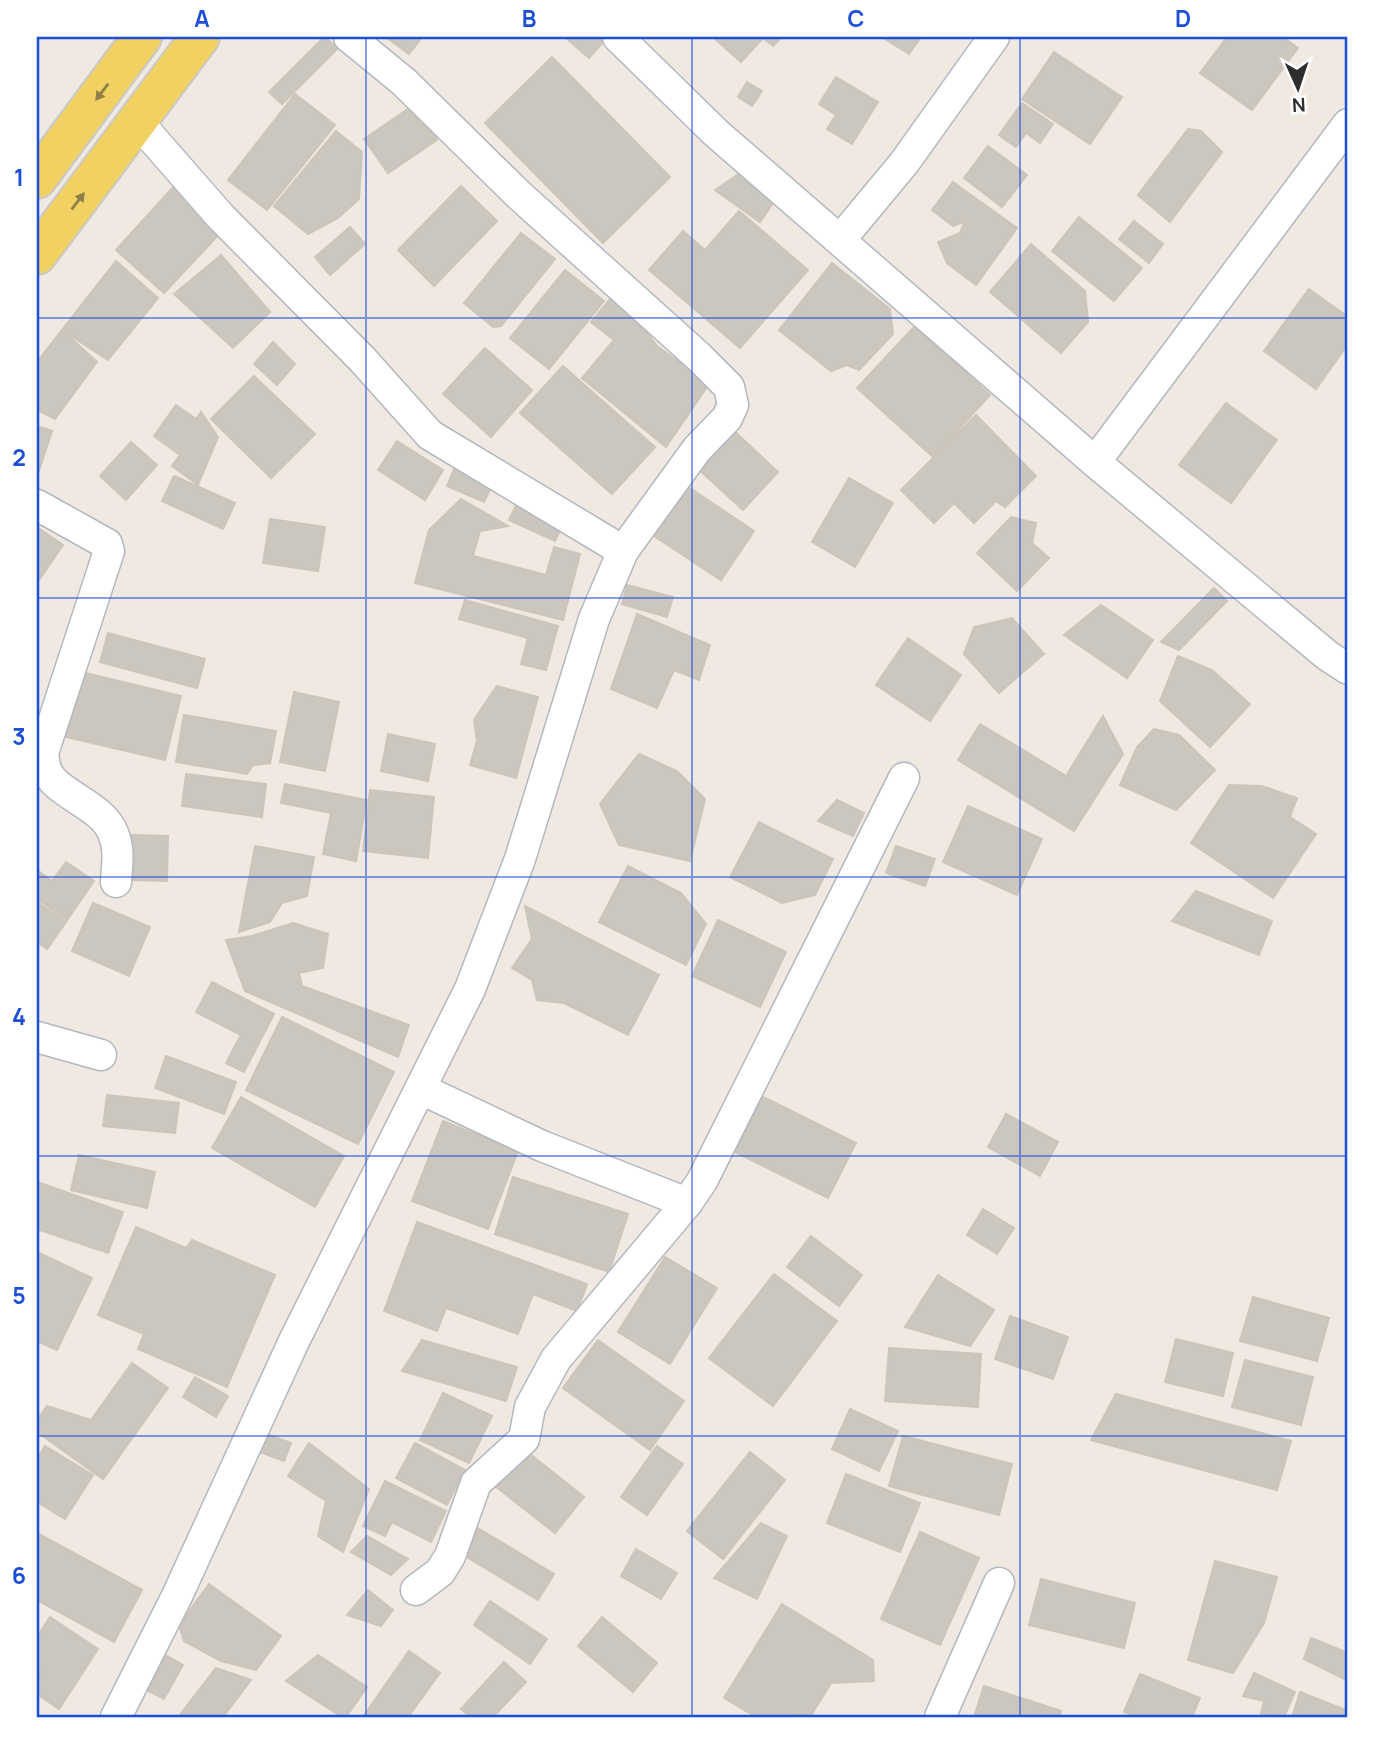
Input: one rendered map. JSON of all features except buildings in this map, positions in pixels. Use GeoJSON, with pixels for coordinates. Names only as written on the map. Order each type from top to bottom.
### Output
{"type":"FeatureCollection","features":[{"type":"Feature","properties":{"kind":"main road"},"geometry":{"type":"LineString","coordinates":[[37,179],[142,37]]}},
{"type":"Feature","properties":{"kind":"main road"},"geometry":{"type":"LineString","coordinates":[[37,255],[200,37]]}},
{"type":"Feature","properties":{"kind":"street"},"geometry":{"type":"LineString","coordinates":[[116,1717],[177,1596],[294,1341],[470,989],[520,859],[594,619],[624,551],[696,449],[727,418],[733,405],[729,387],[699,356],[519,195],[404,82],[349,37]]}},
{"type":"Feature","properties":{"kind":"street"},"geometry":{"type":"LineString","coordinates":[[618,37],[716,133],[1095,462],[1328,656],[1348,669]]}},
{"type":"Feature","properties":{"kind":"street"},"geometry":{"type":"LineString","coordinates":[[840,240],[904,163],[994,37]]}},
{"type":"Feature","properties":{"kind":"street"},"geometry":{"type":"LineString","coordinates":[[137,121],[221,216],[362,359],[430,435],[624,551]]}},
{"type":"Feature","properties":{"kind":"street"},"geometry":{"type":"LineString","coordinates":[[1095,462],[1348,124]]}},
{"type":"Feature","properties":{"kind":"street"},"geometry":{"type":"LineString","coordinates":[[37,505],[107,544],[109,551],[43,753],[46,771],[51,777],[104,818],[113,831],[118,851],[116,882]]}},
{"type":"Feature","properties":{"kind":"street"},"geometry":{"type":"LineString","coordinates":[[416,1590],[440,1572],[450,1556],[477,1483],[524,1439],[530,1407],[556,1359],[687,1203],[702,1181],[904,778]]}},
{"type":"Feature","properties":{"kind":"street"},"geometry":{"type":"LineString","coordinates":[[37,1037],[101,1055]]}},
{"type":"Feature","properties":{"kind":"street"},"geometry":{"type":"LineString","coordinates":[[421,1089],[542,1146],[687,1203]]}},
{"type":"Feature","properties":{"kind":"street"},"geometry":{"type":"LineString","coordinates":[[940,1717],[999,1583]]}}]}
